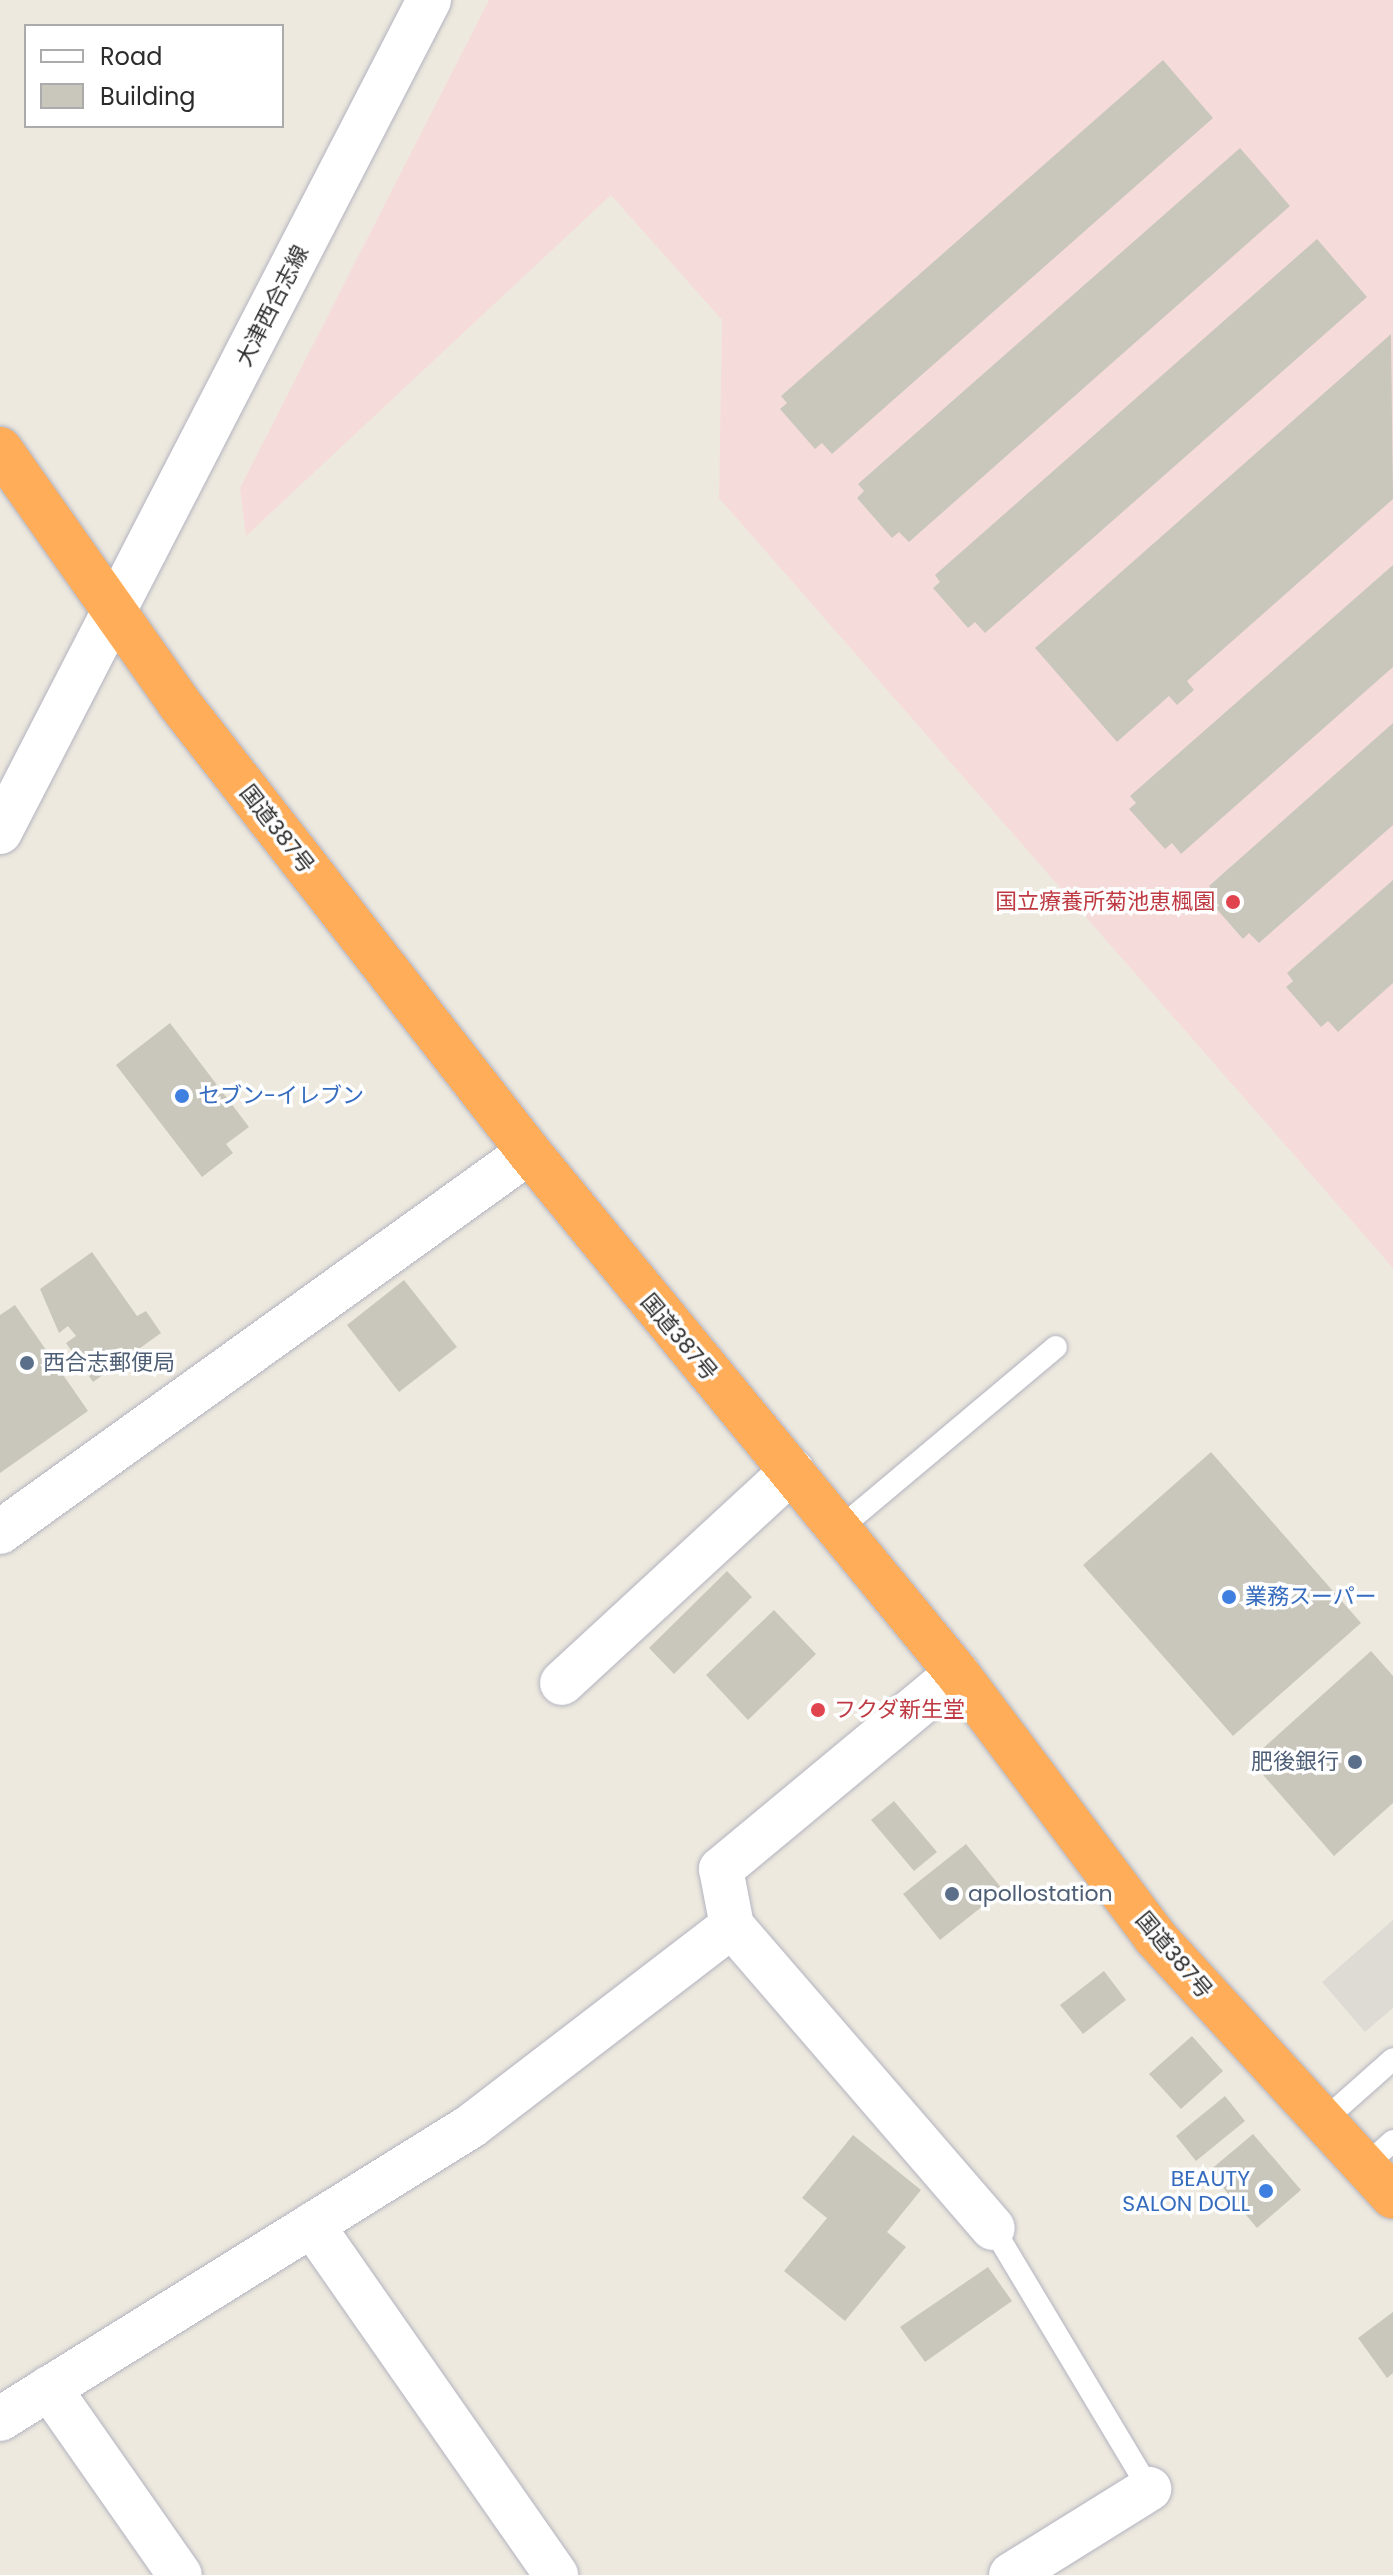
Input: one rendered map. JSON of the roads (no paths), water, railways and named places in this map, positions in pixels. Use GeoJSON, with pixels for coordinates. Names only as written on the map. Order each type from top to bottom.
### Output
{"type":"FeatureCollection","features":[{"type":"Feature","properties":{"kind":"highway","name":"国道387号"},"geometry":{"type":"LineString","coordinates":[[0,449],[116,612],[529,1152],[957,1673],[1155,1937],[1321,2123],[1383,2168]]}},
{"type":"Feature","properties":{"kind":"street","name":"大津西合志線"},"geometry":{"type":"LineString","coordinates":[[0,832],[429,0]]}},
{"type":"Feature","properties":{"kind":"street"},"geometry":{"type":"LineString","coordinates":[[0,1532],[529,1152]]}},
{"type":"Feature","properties":{"kind":"street"},"geometry":{"type":"LineString","coordinates":[[562,1683],[792,1471]]}},
{"type":"Feature","properties":{"kind":"street"},"geometry":{"type":"LineString","coordinates":[[957,1673],[721,1869],[732,1926],[993,2228]]}},
{"type":"Feature","properties":{"kind":"street"},"geometry":{"type":"LineString","coordinates":[[0,2419],[471,2126],[732,1926]]}},
{"type":"Feature","properties":{"kind":"street"},"geometry":{"type":"LineString","coordinates":[[312,2225],[556,2575]]}},
{"type":"Feature","properties":{"kind":"street"},"geometry":{"type":"LineString","coordinates":[[49,2388],[180,2575]]}},
{"type":"Feature","properties":{"kind":"street"},"geometry":{"type":"LineString","coordinates":[[1011,2575],[1149,2489]]}},
{"type":"Feature","properties":{"kind":"lane"},"geometry":{"type":"LineString","coordinates":[[839,1529],[1056,1347]]}},
{"type":"Feature","properties":{"kind":"lane"},"geometry":{"type":"LineString","coordinates":[[1321,2123],[1393,2059]]}},
{"type":"Feature","properties":{"kind":"lane"},"geometry":{"type":"LineString","coordinates":[[993,2228],[1149,2489]]}},
{"type":"Feature","properties":{"kind":"place","name":"国立療養所菊池恵楓園"},"geometry":{"type":"Point","coordinates":[1233,902]}},
{"type":"Feature","properties":{"kind":"place","name":"セブン-イレブン"},"geometry":{"type":"Point","coordinates":[182,1096]}},
{"type":"Feature","properties":{"kind":"place","name":"西合志郵便局"},"geometry":{"type":"Point","coordinates":[27,1363]}},
{"type":"Feature","properties":{"kind":"place","name":"業務スーパー"},"geometry":{"type":"Point","coordinates":[1229,1597]}},
{"type":"Feature","properties":{"kind":"place","name":"フクダ新生堂"},"geometry":{"type":"Point","coordinates":[818,1710]}},
{"type":"Feature","properties":{"kind":"place","name":"肥後銀行"},"geometry":{"type":"Point","coordinates":[1355,1762]}},
{"type":"Feature","properties":{"kind":"place","name":"apollostation"},"geometry":{"type":"Point","coordinates":[952,1894]}},
{"type":"Feature","properties":{"kind":"place","name":"BEAUTY SALON DOLL"},"geometry":{"type":"Point","coordinates":[1266,2191]}}]}
